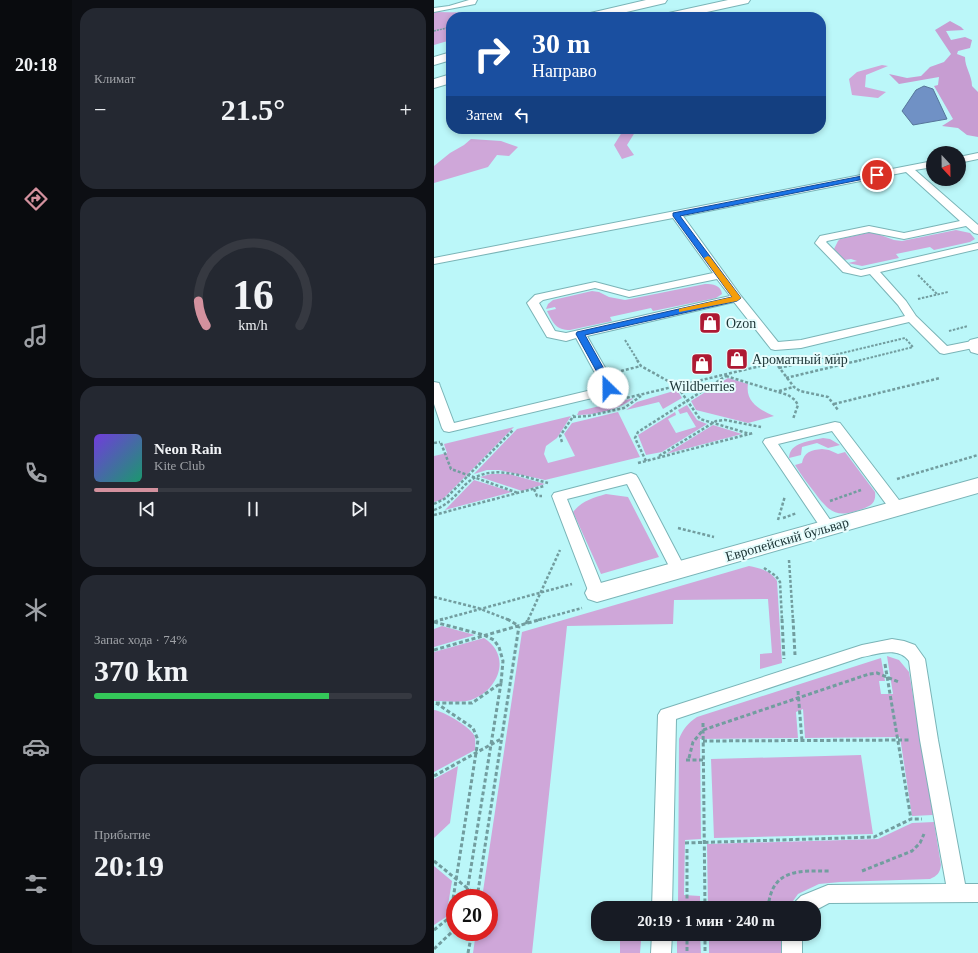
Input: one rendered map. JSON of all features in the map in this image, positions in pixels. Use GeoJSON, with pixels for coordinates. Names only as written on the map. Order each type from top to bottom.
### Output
{"type":"FeatureCollection","features":[{"type":"Feature","properties":{"kind":"main road"},"geometry":{"type":"LineString","coordinates":[[611,12],[661,0]]}},
{"type":"Feature","properties":{"kind":"main road"},"geometry":{"type":"LineString","coordinates":[[690,12],[744,0]]}},
{"type":"Feature","properties":{"kind":"main road"},"geometry":{"type":"LineString","coordinates":[[434,61],[446,57]]}},
{"type":"Feature","properties":{"kind":"main road"},"geometry":{"type":"LineString","coordinates":[[434,84],[446,80]]}},
{"type":"Feature","properties":{"kind":"main road","name":"Европейский бульвар"},"geometry":{"type":"LineString","coordinates":[[594,586],[678,570],[781,535],[828,527],[978,485]]}},
{"type":"Feature","properties":{"kind":"lane"},"geometry":{"type":"LineString","coordinates":[[434,10],[449,8],[472,2],[473,0]]}},
{"type":"Feature","properties":{"kind":"lane"},"geometry":{"type":"LineString","coordinates":[[966,159],[978,156]]}},
{"type":"Feature","properties":{"kind":"lane"},"geometry":{"type":"LineString","coordinates":[[434,261],[926,165]]}},
{"type":"Feature","properties":{"kind":"lane"},"geometry":{"type":"LineString","coordinates":[[908,169],[978,231]]}},
{"type":"Feature","properties":{"kind":"lane"},"geometry":{"type":"LineString","coordinates":[[676,214],[737,298],[775,346],[802,344],[912,318]]}},
{"type":"Feature","properties":{"kind":"lane"},"geometry":{"type":"LineString","coordinates":[[968,222],[904,236],[891,235],[874,228],[821,240],[820,243],[847,270],[861,273],[978,246]]}},
{"type":"Feature","properties":{"kind":"lane"},"geometry":{"type":"LineString","coordinates":[[872,270],[902,302],[912,318],[944,350],[978,345]]}},
{"type":"Feature","properties":{"kind":"lane"},"geometry":{"type":"LineString","coordinates":[[720,275],[629,294],[615,292],[600,285],[539,297],[533,303],[551,334],[566,337],[737,298]]}},
{"type":"Feature","properties":{"kind":"lane"},"geometry":{"type":"LineString","coordinates":[[434,386],[449,428],[604,391],[609,385],[580,334]]}},
{"type":"Feature","properties":{"kind":"lane"},"geometry":{"type":"LineString","coordinates":[[828,527],[770,442],[835,426],[897,508]]}},
{"type":"Feature","properties":{"kind":"lane"},"geometry":{"type":"LineString","coordinates":[[594,586],[570,528],[559,496],[630,478],[678,570]]}},
{"type":"Feature","properties":{"kind":"lane"},"geometry":{"type":"LineString","coordinates":[[662,901],[667,715],[883,646],[899,646],[909,650],[917,659],[929,740],[957,893]]}},
{"type":"Feature","properties":{"kind":"lane"},"geometry":{"type":"LineString","coordinates":[[812,901],[828,894],[978,893]]}},
{"type":"Feature","properties":{"kind":"lane"},"geometry":{"type":"LineString","coordinates":[[661,953],[662,941]]}},
{"type":"Feature","properties":{"kind":"lane"},"geometry":{"type":"LineString","coordinates":[[792,941],[792,953]]}},
{"type":"Feature","properties":{"kind":"path"},"geometry":{"type":"LineString","coordinates":[[434,31],[446,28]]}},
{"type":"Feature","properties":{"kind":"path"},"geometry":{"type":"LineString","coordinates":[[905,263],[937,294]]}},
{"type":"Feature","properties":{"kind":"path"},"geometry":{"type":"LineString","coordinates":[[902,302],[948,292]]}},
{"type":"Feature","properties":{"kind":"path"},"geometry":{"type":"LineString","coordinates":[[616,326],[641,366],[678,386],[697,417],[711,423],[750,434]]}},
{"type":"Feature","properties":{"kind":"path"},"geometry":{"type":"LineString","coordinates":[[944,332],[971,326]]}},
{"type":"Feature","properties":{"kind":"path"},"geometry":{"type":"LineString","coordinates":[[779,368],[905,338],[913,347],[786,378]]}},
{"type":"Feature","properties":{"kind":"path"},"geometry":{"type":"LineString","coordinates":[[775,346],[765,349],[794,387],[800,391],[828,397],[834,404],[844,418],[835,426]]}},
{"type":"Feature","properties":{"kind":"path"},"geometry":{"type":"LineString","coordinates":[[646,461],[635,438],[636,435],[726,375],[778,391],[795,400],[798,405],[794,417],[790,421]]}},
{"type":"Feature","properties":{"kind":"path"},"geometry":{"type":"LineString","coordinates":[[834,404],[940,378]]}},
{"type":"Feature","properties":{"kind":"path"},"geometry":{"type":"LineString","coordinates":[[778,391],[794,387]]}},
{"type":"Feature","properties":{"kind":"path"},"geometry":{"type":"LineString","coordinates":[[573,417],[588,416],[624,408],[644,394]]}},
{"type":"Feature","properties":{"kind":"path"},"geometry":{"type":"LineString","coordinates":[[562,442],[560,436],[575,413]]}},
{"type":"Feature","properties":{"kind":"path"},"geometry":{"type":"LineString","coordinates":[[655,458],[711,423],[725,420],[762,428]]}},
{"type":"Feature","properties":{"kind":"path"},"geometry":{"type":"LineString","coordinates":[[434,504],[446,498],[514,429]]}},
{"type":"Feature","properties":{"kind":"path"},"geometry":{"type":"LineString","coordinates":[[441,442],[451,469],[519,493]]}},
{"type":"Feature","properties":{"kind":"path"},"geometry":{"type":"LineString","coordinates":[[781,535],[813,507],[879,484],[978,455]]}},
{"type":"Feature","properties":{"kind":"path"},"geometry":{"type":"LineString","coordinates":[[434,510],[448,505],[474,477],[491,472],[501,472],[553,484]]}},
{"type":"Feature","properties":{"kind":"path"},"geometry":{"type":"LineString","coordinates":[[790,572],[781,535],[792,474]]}},
{"type":"Feature","properties":{"kind":"path"},"geometry":{"type":"LineString","coordinates":[[526,624],[570,528]]}},
{"type":"Feature","properties":{"kind":"path"},"geometry":{"type":"LineString","coordinates":[[761,567],[776,576],[780,582],[785,689],[779,704]]}},
{"type":"Feature","properties":{"kind":"path"},"geometry":{"type":"LineString","coordinates":[[434,622],[540,593],[594,586]]}},
{"type":"Feature","properties":{"kind":"path"},"geometry":{"type":"LineString","coordinates":[[434,597],[483,609],[503,617],[519,626]]}},
{"type":"Feature","properties":{"kind":"path"},"geometry":{"type":"LineString","coordinates":[[434,622],[484,635],[494,640],[502,654],[504,662],[467,888],[434,861]]}},
{"type":"Feature","properties":{"kind":"path"},"geometry":{"type":"LineString","coordinates":[[434,650],[519,626]]}},
{"type":"Feature","properties":{"kind":"path"},"geometry":{"type":"LineString","coordinates":[[478,889],[519,626]]}},
{"type":"Feature","properties":{"kind":"path"},"geometry":{"type":"LineString","coordinates":[[883,646],[910,819]]}},
{"type":"Feature","properties":{"kind":"path"},"geometry":{"type":"LineString","coordinates":[[688,768],[691,748],[696,737],[703,730],[869,674],[877,673],[901,684]]}},
{"type":"Feature","properties":{"kind":"path"},"geometry":{"type":"LineString","coordinates":[[435,703],[472,703],[501,683]]}},
{"type":"Feature","properties":{"kind":"path"},"geometry":{"type":"LineString","coordinates":[[434,930],[449,918],[451,912],[478,740],[474,728],[435,703]]}},
{"type":"Feature","properties":{"kind":"path"},"geometry":{"type":"LineString","coordinates":[[702,704],[705,901]]}},
{"type":"Feature","properties":{"kind":"path"},"geometry":{"type":"LineString","coordinates":[[909,733],[910,740]]}},
{"type":"Feature","properties":{"kind":"path"},"geometry":{"type":"LineString","coordinates":[[434,776],[502,738]]}},
{"type":"Feature","properties":{"kind":"path"},"geometry":{"type":"LineString","coordinates":[[703,741],[929,740]]}},
{"type":"Feature","properties":{"kind":"path"},"geometry":{"type":"LineString","coordinates":[[923,811],[924,825]]}},
{"type":"Feature","properties":{"kind":"path"},"geometry":{"type":"LineString","coordinates":[[664,844],[874,837],[910,819],[924,819]]}},
{"type":"Feature","properties":{"kind":"path"},"geometry":{"type":"LineString","coordinates":[[857,871],[865,871],[912,851],[920,843],[924,832]]}},
{"type":"Feature","properties":{"kind":"path"},"geometry":{"type":"LineString","coordinates":[[687,901],[688,835]]}},
{"type":"Feature","properties":{"kind":"path"},"geometry":{"type":"LineString","coordinates":[[768,901],[772,887],[784,875],[798,871],[835,871]]}},
{"type":"Feature","properties":{"kind":"path"},"geometry":{"type":"LineString","coordinates":[[434,949],[446,938]]}},
{"type":"Feature","properties":{"kind":"path"},"geometry":{"type":"LineString","coordinates":[[468,953],[470,941]]}},
{"type":"Feature","properties":{"kind":"path"},"geometry":{"type":"LineString","coordinates":[[687,941],[687,953]]}},
{"type":"Feature","properties":{"kind":"path"},"geometry":{"type":"LineString","coordinates":[[705,941],[705,953]]}},
{"type":"Feature","properties":{"kind":"shaded area"},"geometry":{"type":"Polygon","coordinates":[[[434,12],[446,12],[446,41],[434,45],[434,12]]]}},
{"type":"Feature","properties":{"kind":"shaded area"},"geometry":{"type":"Polygon","coordinates":[[[950,21],[964,30],[946,31],[951,40],[965,37],[972,40],[970,48],[958,51],[957,54],[965,57],[972,86],[978,92],[978,137],[967,135],[958,128],[942,126],[953,119],[934,86],[938,85],[939,77],[899,84],[889,74],[907,78],[921,76],[930,67],[944,62],[951,54],[935,30],[950,21]]]}},
{"type":"Feature","properties":{"kind":"shaded area"},"geometry":{"type":"Polygon","coordinates":[[[882,65],[888,66],[866,75],[865,87],[886,92],[878,98],[852,95],[849,79],[857,72],[882,65]]]}},
{"type":"Feature","properties":{"kind":"shaded area"},"geometry":{"type":"Polygon","coordinates":[[[621,134],[634,134],[627,145],[634,155],[622,159],[614,145],[621,134]]]}},
{"type":"Feature","properties":{"kind":"shaded area"},"geometry":{"type":"Polygon","coordinates":[[[471,139],[501,141],[518,147],[509,156],[497,155],[488,167],[434,183],[434,166],[471,139]]]}},
{"type":"Feature","properties":{"kind":"shaded area"},"geometry":{"type":"Polygon","coordinates":[[[956,230],[970,233],[975,239],[970,242],[934,250],[930,247],[896,254],[899,258],[862,266],[848,263],[857,261],[851,259],[844,260],[834,249],[840,239],[872,232],[894,240],[902,241],[956,230]]]}},
{"type":"Feature","properties":{"kind":"shaded area"},"geometry":{"type":"Polygon","coordinates":[[[705,284],[718,287],[722,294],[716,298],[653,311],[651,308],[610,317],[612,321],[570,330],[561,329],[553,322],[547,311],[556,309],[555,307],[546,309],[548,304],[553,300],[592,291],[599,292],[609,297],[625,300],[705,284]]]}},
{"type":"Feature","properties":{"kind":"shaded area"},"geometry":{"type":"Polygon","coordinates":[[[728,378],[748,384],[749,396],[751,400],[759,408],[774,416],[748,423],[696,410],[691,401],[728,378]]]}},
{"type":"Feature","properties":{"kind":"shaded area"},"geometry":{"type":"Polygon","coordinates":[[[677,390],[682,398],[663,409],[659,402],[626,410],[637,402],[677,390]]]}},
{"type":"Feature","properties":{"kind":"shaded area"},"geometry":{"type":"Polygon","coordinates":[[[634,398],[614,409],[592,414],[577,415],[579,411],[634,398]]]}},
{"type":"Feature","properties":{"kind":"shaded area"},"geometry":{"type":"Polygon","coordinates":[[[687,405],[697,420],[707,424],[662,452],[646,455],[638,435],[675,412],[676,415],[668,419],[676,433],[696,427],[687,412],[680,414],[678,410],[687,405]]]}},
{"type":"Feature","properties":{"kind":"shaded area"},"geometry":{"type":"Polygon","coordinates":[[[618,412],[640,457],[545,480],[499,470],[487,470],[474,474],[517,429],[571,416],[557,438],[546,446],[544,454],[548,463],[575,456],[564,434],[572,423],[618,412]]]}},
{"type":"Feature","properties":{"kind":"shaded area"},"geometry":{"type":"Polygon","coordinates":[[[713,425],[742,434],[666,454],[713,425]]]}},
{"type":"Feature","properties":{"kind":"shaded area"},"geometry":{"type":"Polygon","coordinates":[[[514,427],[442,500],[434,502],[434,456],[447,453],[444,444],[514,427]]]}},
{"type":"Feature","properties":{"kind":"shaded area"},"geometry":{"type":"Polygon","coordinates":[[[823,438],[830,439],[840,445],[828,448],[817,443],[802,447],[801,455],[789,458],[790,453],[797,445],[807,441],[823,438]]]}},
{"type":"Feature","properties":{"kind":"shaded area"},"geometry":{"type":"Polygon","coordinates":[[[822,449],[838,454],[845,452],[875,492],[875,498],[872,504],[868,507],[848,513],[836,512],[826,506],[795,465],[802,463],[804,456],[809,452],[822,449]]]}},
{"type":"Feature","properties":{"kind":"shaded area"},"geometry":{"type":"Polygon","coordinates":[[[491,474],[509,474],[545,484],[522,491],[480,477],[491,474]]]}},
{"type":"Feature","properties":{"kind":"shaded area"},"geometry":{"type":"Polygon","coordinates":[[[474,480],[512,492],[445,510],[474,480]]]}},
{"type":"Feature","properties":{"kind":"shaded area"},"geometry":{"type":"Polygon","coordinates":[[[606,494],[628,497],[659,557],[601,574],[573,512],[588,500],[606,494]]]}},
{"type":"Feature","properties":{"kind":"shaded area"},"geometry":{"type":"Polygon","coordinates":[[[749,566],[768,572],[777,581],[782,663],[760,669],[760,654],[772,653],[768,599],[674,600],[673,624],[567,626],[532,953],[473,953],[475,941],[498,941],[498,889],[483,889],[522,632],[749,566]]]}},
{"type":"Feature","properties":{"kind":"shaded area"},"geometry":{"type":"Polygon","coordinates":[[[442,626],[475,635],[434,647],[434,629],[442,626]]]}},
{"type":"Feature","properties":{"kind":"shaded area"},"geometry":{"type":"Polygon","coordinates":[[[484,638],[493,645],[498,654],[500,663],[495,681],[489,689],[481,695],[467,701],[434,701],[434,652],[484,638]]]}},
{"type":"Feature","properties":{"kind":"shaded area"},"geometry":{"type":"Polygon","coordinates":[[[887,656],[899,660],[909,672],[933,815],[912,816],[900,737],[805,738],[803,709],[796,712],[798,738],[700,739],[701,839],[685,840],[684,895],[700,896],[700,901],[678,901],[679,739],[686,726],[697,717],[881,658],[885,681],[879,681],[881,694],[893,694],[887,656]]]}},
{"type":"Feature","properties":{"kind":"shaded area"},"geometry":{"type":"Polygon","coordinates":[[[434,710],[449,716],[467,727],[474,735],[475,750],[434,772],[434,710]]]}},
{"type":"Feature","properties":{"kind":"shaded area"},"geometry":{"type":"Polygon","coordinates":[[[861,755],[873,834],[714,838],[711,759],[861,755]]]}},
{"type":"Feature","properties":{"kind":"shaded area"},"geometry":{"type":"Polygon","coordinates":[[[458,766],[450,823],[434,838],[434,779],[458,766]]]}},
{"type":"Feature","properties":{"kind":"shaded area"},"geometry":{"type":"Polygon","coordinates":[[[934,822],[941,865],[938,874],[930,879],[819,884],[798,894],[793,901],[708,901],[707,844],[878,839],[912,823],[934,822]]]}},
{"type":"Feature","properties":{"kind":"shaded area"},"geometry":{"type":"Polygon","coordinates":[[[434,866],[452,881],[451,889],[446,889],[446,917],[434,925],[434,866]]]}},
{"type":"Feature","properties":{"kind":"shaded area"},"geometry":{"type":"Polygon","coordinates":[[[620,941],[641,941],[640,953],[620,953],[620,941]]]}},
{"type":"Feature","properties":{"kind":"shaded area"},"geometry":{"type":"Polygon","coordinates":[[[677,941],[700,941],[701,953],[677,953],[677,941]]]}},
{"type":"Feature","properties":{"kind":"shaded area"},"geometry":{"type":"Polygon","coordinates":[[[709,941],[782,941],[783,953],[709,953],[709,941]]]}},
{"type":"Feature","properties":{"kind":"water"},"geometry":{"type":"Polygon","coordinates":[[[924,86],[933,89],[947,119],[913,125],[902,111],[916,90],[924,86]]]}},
{"type":"Feature","properties":{"kind":"slow traffic"},"geometry":{"type":"LineString","coordinates":[[682,311],[737,298],[708,258]]}},
{"type":"Feature","properties":{"kind":"place","name":"Ozon"},"geometry":{"type":"Point","coordinates":[710,323]}},
{"type":"Feature","properties":{"kind":"place","name":"Ароматный мир"},"geometry":{"type":"Point","coordinates":[737,359]}},
{"type":"Feature","properties":{"kind":"place","name":"Wildberries"},"geometry":{"type":"Point","coordinates":[702,364]}},
{"type":"Feature","properties":{"kind":"route"},"geometry":{"type":"LineString","coordinates":[[608,388],[609,385],[580,334],[737,298],[676,214],[877,175]]}}]}
